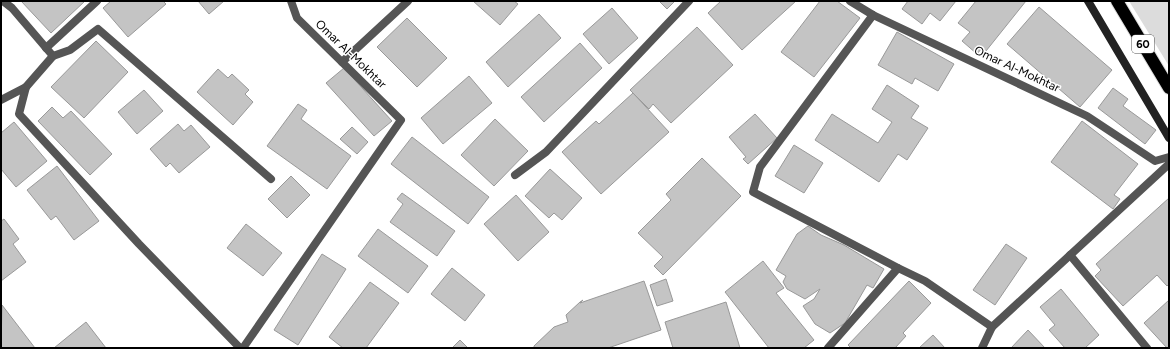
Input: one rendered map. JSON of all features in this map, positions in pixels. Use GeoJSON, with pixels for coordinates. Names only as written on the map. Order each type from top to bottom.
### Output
{"type":"FeatureCollection","features":[{"type":"Feature","properties":{"kind":"highway","name":"60"},"geometry":{"type":"LineString","coordinates":[[1117,1],[1169,88]]}},
{"type":"Feature","properties":{"kind":"street"},"geometry":{"type":"LineString","coordinates":[[3,1],[12,8],[53,56]]}},
{"type":"Feature","properties":{"kind":"street"},"geometry":{"type":"LineString","coordinates":[[46,48],[98,1]]}},
{"type":"Feature","properties":{"kind":"street","name":"Omar Al-Mokhtar"},"geometry":{"type":"LineString","coordinates":[[243,348],[401,120],[297,18],[291,1]]}},
{"type":"Feature","properties":{"kind":"street"},"geometry":{"type":"LineString","coordinates":[[342,62],[408,1]]}},
{"type":"Feature","properties":{"kind":"street"},"geometry":{"type":"LineString","coordinates":[[515,175],[546,152],[690,1]]}},
{"type":"Feature","properties":{"kind":"street","name":"Omar Al-Mokhtar"},"geometry":{"type":"LineString","coordinates":[[850,1],[873,15],[1088,116],[1155,161],[1169,158]]}},
{"type":"Feature","properties":{"kind":"street"},"geometry":{"type":"LineString","coordinates":[[1088,1],[1169,138]]}},
{"type":"Feature","properties":{"kind":"street"},"geometry":{"type":"LineString","coordinates":[[873,15],[760,167],[753,192],[898,268],[926,281],[992,327]]}},
{"type":"Feature","properties":{"kind":"street"},"geometry":{"type":"LineString","coordinates":[[1,100],[26,87],[53,56],[70,50],[98,29],[271,179]]}},
{"type":"Feature","properties":{"kind":"street"},"geometry":{"type":"LineString","coordinates":[[26,87],[19,114],[139,244],[240,348]]}},
{"type":"Feature","properties":{"kind":"street"},"geometry":{"type":"LineString","coordinates":[[982,348],[992,327],[1169,164]]}},
{"type":"Feature","properties":{"kind":"street"},"geometry":{"type":"LineString","coordinates":[[1070,255],[1147,348]]}},
{"type":"Feature","properties":{"kind":"street"},"geometry":{"type":"LineString","coordinates":[[828,348],[898,268]]}},
{"type":"Feature","properties":{"kind":"shaded area"},"geometry":{"type":"Polygon","coordinates":[[[1129,1],[1169,1],[1169,66],[1129,1]]]}},
{"type":"Feature","properties":{"kind":"building"},"geometry":{"type":"Polygon","coordinates":[[[21,1],[85,1],[51,33],[21,1]]]}},
{"type":"Feature","properties":{"kind":"building"},"geometry":{"type":"Polygon","coordinates":[[[111,1],[163,1],[166,4],[128,37],[103,8],[111,1]]]}},
{"type":"Feature","properties":{"kind":"building"},"geometry":{"type":"Polygon","coordinates":[[[198,1],[224,1],[209,14],[198,1]]]}},
{"type":"Feature","properties":{"kind":"building"},"geometry":{"type":"Polygon","coordinates":[[[473,1],[514,1],[518,4],[500,25],[473,1]]]}},
{"type":"Feature","properties":{"kind":"building"},"geometry":{"type":"Polygon","coordinates":[[[659,1],[675,1],[667,9],[659,1]]]}},
{"type":"Feature","properties":{"kind":"building"},"geometry":{"type":"Polygon","coordinates":[[[721,1],[796,1],[742,50],[708,13],[721,1]]]}},
{"type":"Feature","properties":{"kind":"building"},"geometry":{"type":"Polygon","coordinates":[[[820,1],[837,1],[860,18],[814,77],[781,52],[820,1]]]}},
{"type":"Feature","properties":{"kind":"building"},"geometry":{"type":"Polygon","coordinates":[[[908,1],[956,1],[940,21],[930,13],[922,24],[902,9],[908,1]]]}},
{"type":"Feature","properties":{"kind":"building"},"geometry":{"type":"Polygon","coordinates":[[[976,1],[1026,1],[986,51],[982,48],[977,54],[962,41],[970,32],[958,23],[976,1]]]}},
{"type":"Feature","properties":{"kind":"building"},"geometry":{"type":"Polygon","coordinates":[[[1039,7],[1112,70],[1080,107],[1007,44],[1039,7]]]}},
{"type":"Feature","properties":{"kind":"building"},"geometry":{"type":"Polygon","coordinates":[[[612,8],[638,38],[609,64],[583,34],[612,8]]]}},
{"type":"Feature","properties":{"kind":"building"},"geometry":{"type":"Polygon","coordinates":[[[539,14],[561,38],[508,87],[486,62],[539,14]]]}},
{"type":"Feature","properties":{"kind":"building"},"geometry":{"type":"Polygon","coordinates":[[[407,18],[447,58],[417,87],[377,47],[407,18]]]}},
{"type":"Feature","properties":{"kind":"building"},"geometry":{"type":"Polygon","coordinates":[[[697,27],[733,65],[671,123],[653,104],[649,109],[630,90],[697,27]]]}},
{"type":"Feature","properties":{"kind":"building"},"geometry":{"type":"Polygon","coordinates":[[[897,32],[954,64],[938,91],[915,78],[912,84],[878,65],[897,32]]]}},
{"type":"Feature","properties":{"kind":"building"},"geometry":{"type":"Polygon","coordinates":[[[96,41],[128,72],[84,118],[51,87],[96,41]]]}},
{"type":"Feature","properties":{"kind":"building"},"geometry":{"type":"Polygon","coordinates":[[[580,43],[602,68],[544,122],[521,97],[580,43]]]}},
{"type":"Feature","properties":{"kind":"building"},"geometry":{"type":"Polygon","coordinates":[[[344,68],[392,121],[374,136],[326,83],[344,68]]]}},
{"type":"Feature","properties":{"kind":"building"},"geometry":{"type":"Polygon","coordinates":[[[218,69],[228,78],[232,74],[249,90],[245,94],[253,102],[233,125],[197,92],[218,69]]]}},
{"type":"Feature","properties":{"kind":"building"},"geometry":{"type":"Polygon","coordinates":[[[469,76],[492,103],[443,144],[421,118],[469,76]]]}},
{"type":"Feature","properties":{"kind":"building"},"geometry":{"type":"Polygon","coordinates":[[[887,85],[919,106],[911,118],[928,128],[907,160],[898,154],[879,182],[815,140],[832,114],[878,143],[892,122],[872,109],[887,85]]]}},
{"type":"Feature","properties":{"kind":"building"},"geometry":{"type":"Polygon","coordinates":[[[1113,88],[1128,99],[1123,106],[1156,130],[1145,144],[1098,108],[1113,88]]]}},
{"type":"Feature","properties":{"kind":"building"},"geometry":{"type":"Polygon","coordinates":[[[144,90],[163,111],[137,134],[118,112],[144,90]]]}},
{"type":"Feature","properties":{"kind":"building"},"geometry":{"type":"Polygon","coordinates":[[[633,93],[669,132],[601,194],[562,152],[596,121],[599,124],[633,93]]]}},
{"type":"Feature","properties":{"kind":"building"},"geometry":{"type":"Polygon","coordinates":[[[298,104],[307,110],[301,119],[351,156],[327,189],[267,146],[298,104]]]}},
{"type":"Feature","properties":{"kind":"building"},"geometry":{"type":"Polygon","coordinates":[[[52,107],[63,118],[71,111],[112,154],[90,175],[38,121],[52,107]]]}},
{"type":"Feature","properties":{"kind":"building"},"geometry":{"type":"Polygon","coordinates":[[[755,114],[777,138],[748,164],[743,159],[746,157],[729,137],[755,114]]]}},
{"type":"Feature","properties":{"kind":"building"},"geometry":{"type":"Polygon","coordinates":[[[495,119],[528,151],[494,186],[461,155],[495,119]]]}},
{"type":"Feature","properties":{"kind":"building"},"geometry":{"type":"Polygon","coordinates":[[[1082,121],[1138,164],[1114,195],[1120,199],[1113,209],[1051,162],[1082,121]]]}},
{"type":"Feature","properties":{"kind":"building"},"geometry":{"type":"Polygon","coordinates":[[[14,122],[47,161],[16,187],[1,169],[1,133],[14,122]]]}},
{"type":"Feature","properties":{"kind":"building"},"geometry":{"type":"Polygon","coordinates":[[[178,124],[184,131],[191,125],[210,147],[179,173],[170,163],[166,167],[150,149],[178,124]]]}},
{"type":"Feature","properties":{"kind":"building"},"geometry":{"type":"Polygon","coordinates":[[[352,127],[368,142],[357,154],[340,139],[352,127]]]}},
{"type":"Feature","properties":{"kind":"building"},"geometry":{"type":"Polygon","coordinates":[[[412,137],[489,197],[468,224],[391,164],[412,137]]]}},
{"type":"Feature","properties":{"kind":"building"},"geometry":{"type":"Polygon","coordinates":[[[794,145],[823,163],[804,193],[775,176],[794,145]]]}},
{"type":"Feature","properties":{"kind":"building"},"geometry":{"type":"Polygon","coordinates":[[[702,158],[741,196],[663,275],[654,266],[663,257],[638,233],[671,200],[666,194],[702,158]]]}},
{"type":"Feature","properties":{"kind":"building"},"geometry":{"type":"Polygon","coordinates":[[[57,166],[99,221],[74,240],[56,216],[51,220],[27,190],[57,166]]]}},
{"type":"Feature","properties":{"kind":"building"},"geometry":{"type":"Polygon","coordinates":[[[550,169],[582,198],[562,220],[554,213],[549,218],[525,196],[550,169]]]}},
{"type":"Feature","properties":{"kind":"building"},"geometry":{"type":"Polygon","coordinates":[[[291,176],[310,195],[287,218],[268,199],[291,176]]]}},
{"type":"Feature","properties":{"kind":"building"},"geometry":{"type":"Polygon","coordinates":[[[402,193],[455,231],[437,256],[390,222],[403,204],[397,199],[402,193]]]}},
{"type":"Feature","properties":{"kind":"building"},"geometry":{"type":"Polygon","coordinates":[[[516,195],[549,232],[518,261],[484,224],[516,195]]]}},
{"type":"Feature","properties":{"kind":"building"},"geometry":{"type":"Polygon","coordinates":[[[1169,198],[1169,284],[1167,286],[1157,275],[1123,306],[1095,276],[1101,270],[1096,264],[1169,198]]]}},
{"type":"Feature","properties":{"kind":"building"},"geometry":{"type":"Polygon","coordinates":[[[4,219],[19,239],[13,244],[26,262],[1,281],[1,221],[4,219]]]}},
{"type":"Feature","properties":{"kind":"building"},"geometry":{"type":"Polygon","coordinates":[[[246,224],[282,253],[263,276],[227,248],[246,224]]]}},
{"type":"Feature","properties":{"kind":"building"},"geometry":{"type":"Polygon","coordinates":[[[808,226],[821,235],[844,245],[884,269],[873,288],[867,285],[845,323],[830,333],[815,324],[803,306],[814,299],[820,289],[805,299],[787,289],[783,282],[786,276],[776,270],[797,234],[808,226]]]}},
{"type":"Feature","properties":{"kind":"building"},"geometry":{"type":"Polygon","coordinates":[[[378,229],[428,266],[408,293],[358,256],[378,229]]]}},
{"type":"Feature","properties":{"kind":"building"},"geometry":{"type":"Polygon","coordinates":[[[1006,244],[1027,258],[995,305],[973,290],[1006,244]]]}},
{"type":"Feature","properties":{"kind":"building"},"geometry":{"type":"Polygon","coordinates":[[[322,254],[346,269],[298,345],[274,330],[322,254]]]}},
{"type":"Feature","properties":{"kind":"building"},"geometry":{"type":"Polygon","coordinates":[[[763,261],[784,288],[776,293],[814,340],[804,348],[769,348],[725,292],[763,261]]]}},
{"type":"Feature","properties":{"kind":"building"},"geometry":{"type":"Polygon","coordinates":[[[452,268],[485,295],[465,321],[431,294],[452,268]]]}},
{"type":"Feature","properties":{"kind":"building"},"geometry":{"type":"Polygon","coordinates":[[[666,279],[673,301],[657,306],[650,285],[666,279]]]}},
{"type":"Feature","properties":{"kind":"building"},"geometry":{"type":"Polygon","coordinates":[[[644,281],[661,330],[608,348],[534,348],[534,346],[554,327],[568,322],[566,315],[583,300],[580,303],[644,281]]]}},
{"type":"Feature","properties":{"kind":"building"},"geometry":{"type":"Polygon","coordinates":[[[909,281],[931,303],[903,333],[906,336],[895,348],[851,348],[848,345],[909,281]]]}},
{"type":"Feature","properties":{"kind":"building"},"geometry":{"type":"Polygon","coordinates":[[[370,282],[399,303],[366,348],[343,348],[329,337],[370,282]]]}},
{"type":"Feature","properties":{"kind":"building"},"geometry":{"type":"Polygon","coordinates":[[[1061,289],[1099,335],[1085,348],[1065,348],[1049,330],[1055,325],[1040,307],[1061,289]]]}},
{"type":"Feature","properties":{"kind":"building"},"geometry":{"type":"Polygon","coordinates":[[[1169,300],[1169,348],[1167,348],[1144,323],[1169,300]]]}},
{"type":"Feature","properties":{"kind":"building"},"geometry":{"type":"Polygon","coordinates":[[[726,302],[740,348],[673,348],[665,322],[726,302]]]}},
{"type":"Feature","properties":{"kind":"building"},"geometry":{"type":"Polygon","coordinates":[[[2,305],[35,348],[1,348],[2,305]]]}},
{"type":"Feature","properties":{"kind":"building"},"geometry":{"type":"Polygon","coordinates":[[[86,322],[106,348],[54,348],[86,322]]]}},
{"type":"Feature","properties":{"kind":"building"},"geometry":{"type":"Polygon","coordinates":[[[1028,330],[1045,348],[1011,348],[1028,330]]]}},
{"type":"Feature","properties":{"kind":"building"},"geometry":{"type":"Polygon","coordinates":[[[933,335],[945,348],[919,348],[933,335]]]}},
{"type":"Feature","properties":{"kind":"building"},"geometry":{"type":"Polygon","coordinates":[[[460,340],[468,348],[452,348],[460,340]]]}}]}
